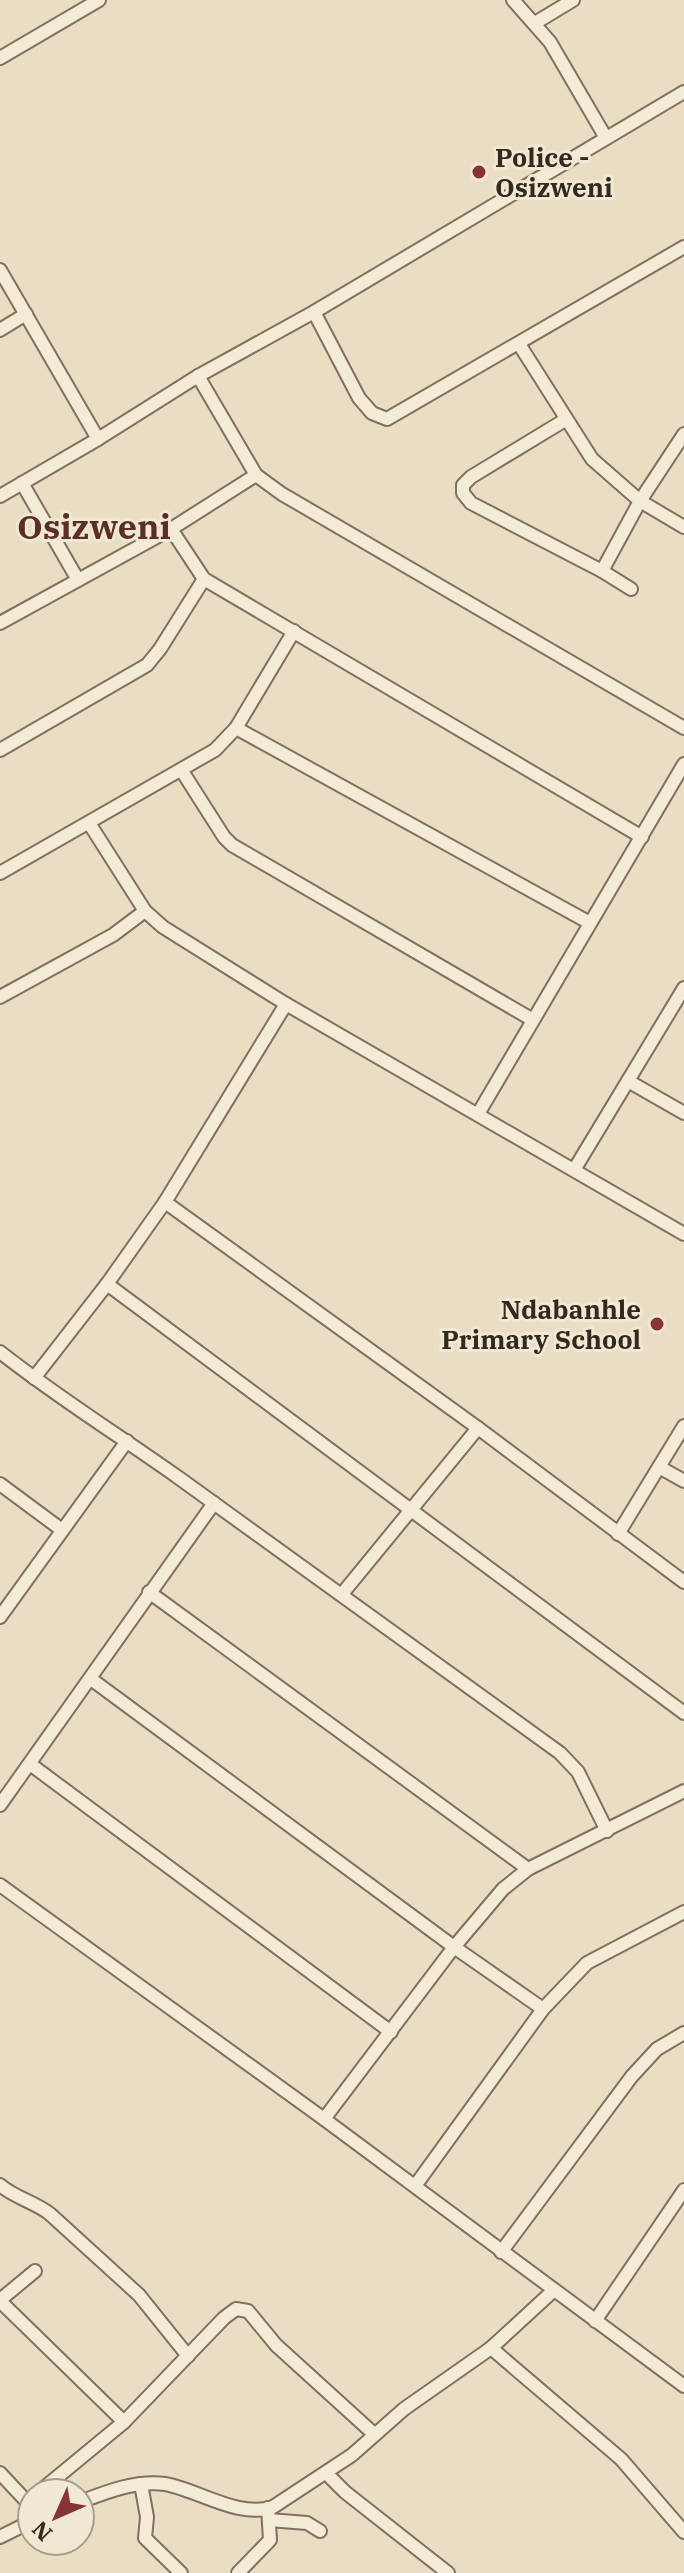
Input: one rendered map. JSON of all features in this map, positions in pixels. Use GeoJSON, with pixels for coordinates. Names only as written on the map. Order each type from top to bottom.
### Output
{"type":"FeatureCollection","features":[{"type":"Feature","properties":{"kind":"street"},"geometry":{"type":"LineString","coordinates":[[0,58],[99,0]]}},
{"type":"Feature","properties":{"kind":"street"},"geometry":{"type":"LineString","coordinates":[[513,0],[550,42],[606,138]]}},
{"type":"Feature","properties":{"kind":"street"},"geometry":{"type":"LineString","coordinates":[[535,23],[573,0]]}},
{"type":"Feature","properties":{"kind":"street"},"geometry":{"type":"LineString","coordinates":[[0,496],[198,376],[314,312],[684,92]]}},
{"type":"Feature","properties":{"kind":"street"},"geometry":{"type":"LineString","coordinates":[[314,312],[359,398],[372,413],[387,419],[684,247]]}},
{"type":"Feature","properties":{"kind":"street"},"geometry":{"type":"LineString","coordinates":[[0,270],[98,439]]}},
{"type":"Feature","properties":{"kind":"street"},"geometry":{"type":"LineString","coordinates":[[0,330],[26,314]]}},
{"type":"Feature","properties":{"kind":"street"},"geometry":{"type":"LineString","coordinates":[[519,344],[592,459],[640,501],[684,527]]}},
{"type":"Feature","properties":{"kind":"street"},"geometry":{"type":"LineString","coordinates":[[198,376],[256,475],[282,494],[684,728]]}},
{"type":"Feature","properties":{"kind":"street"},"geometry":{"type":"LineString","coordinates":[[565,420],[471,477],[463,485],[463,493],[471,503],[631,589]]}},
{"type":"Feature","properties":{"kind":"street"},"geometry":{"type":"LineString","coordinates":[[602,571],[640,501],[684,434]]}},
{"type":"Feature","properties":{"kind":"street"},"geometry":{"type":"LineString","coordinates":[[0,623],[171,529],[256,475]]}},
{"type":"Feature","properties":{"kind":"street"},"geometry":{"type":"LineString","coordinates":[[22,483],[78,580]]}},
{"type":"Feature","properties":{"kind":"street"},"geometry":{"type":"LineString","coordinates":[[171,529],[204,579],[642,837]]}},
{"type":"Feature","properties":{"kind":"street"},"geometry":{"type":"LineString","coordinates":[[0,750],[147,665],[204,579]]}},
{"type":"Feature","properties":{"kind":"street"},"geometry":{"type":"LineString","coordinates":[[0,873],[215,750],[236,728],[294,631]]}},
{"type":"Feature","properties":{"kind":"street"},"geometry":{"type":"LineString","coordinates":[[236,728],[590,923]]}},
{"type":"Feature","properties":{"kind":"street"},"geometry":{"type":"LineString","coordinates":[[478,1114],[684,764]]}},
{"type":"Feature","properties":{"kind":"street"},"geometry":{"type":"LineString","coordinates":[[182,771],[232,845],[533,1020]]}},
{"type":"Feature","properties":{"kind":"street"},"geometry":{"type":"LineString","coordinates":[[89,823],[145,911],[170,932],[286,1004],[684,1234]]}},
{"type":"Feature","properties":{"kind":"street"},"geometry":{"type":"LineString","coordinates":[[0,997],[113,935],[145,911]]}},
{"type":"Feature","properties":{"kind":"street"},"geometry":{"type":"LineString","coordinates":[[574,1170],[684,988]]}},
{"type":"Feature","properties":{"kind":"street"},"geometry":{"type":"LineString","coordinates":[[34,1378],[107,1284],[165,1202],[286,1004]]}},
{"type":"Feature","properties":{"kind":"street"},"geometry":{"type":"LineString","coordinates":[[628,1081],[684,1113]]}},
{"type":"Feature","properties":{"kind":"street"},"geometry":{"type":"LineString","coordinates":[[165,1202],[478,1428],[684,1582]]}},
{"type":"Feature","properties":{"kind":"street"},"geometry":{"type":"LineString","coordinates":[[107,1284],[684,1713]]}},
{"type":"Feature","properties":{"kind":"street"},"geometry":{"type":"LineString","coordinates":[[0,1352],[342,1594],[569,1761],[584,1783],[607,1831]]}},
{"type":"Feature","properties":{"kind":"street"},"geometry":{"type":"LineString","coordinates":[[618,1534],[684,1426]]}},
{"type":"Feature","properties":{"kind":"street"},"geometry":{"type":"LineString","coordinates":[[342,1594],[478,1428]]}},
{"type":"Feature","properties":{"kind":"street"},"geometry":{"type":"LineString","coordinates":[[0,1616],[127,1441]]}},
{"type":"Feature","properties":{"kind":"street"},"geometry":{"type":"LineString","coordinates":[[659,1467],[684,1481]]}},
{"type":"Feature","properties":{"kind":"street"},"geometry":{"type":"LineString","coordinates":[[0,1484],[62,1530]]}},
{"type":"Feature","properties":{"kind":"street"},"geometry":{"type":"LineString","coordinates":[[0,1805],[214,1503]]}},
{"type":"Feature","properties":{"kind":"street"},"geometry":{"type":"LineString","coordinates":[[149,1592],[528,1869]]}},
{"type":"Feature","properties":{"kind":"street"},"geometry":{"type":"LineString","coordinates":[[91,1679],[454,1947],[543,2009]]}},
{"type":"Feature","properties":{"kind":"street"},"geometry":{"type":"LineString","coordinates":[[30,1764],[391,2032]]}},
{"type":"Feature","properties":{"kind":"street"},"geometry":{"type":"LineString","coordinates":[[324,2119],[454,1947],[503,1889],[528,1869],[684,1791]]}},
{"type":"Feature","properties":{"kind":"street"},"geometry":{"type":"LineString","coordinates":[[0,1885],[324,2119],[595,2321],[682,2381]]}},
{"type":"Feature","properties":{"kind":"street"},"geometry":{"type":"LineString","coordinates":[[415,2186],[543,2009],[587,1963],[684,1912]]}},
{"type":"Feature","properties":{"kind":"street"},"geometry":{"type":"LineString","coordinates":[[501,2252],[632,2076],[657,2049],[684,2033]]}},
{"type":"Feature","properties":{"kind":"street"},"geometry":{"type":"LineString","coordinates":[[0,2185],[10,2194],[35,2203],[139,2295],[188,2356]]}},
{"type":"Feature","properties":{"kind":"street"},"geometry":{"type":"LineString","coordinates":[[595,2321],[684,2190]]}},
{"type":"Feature","properties":{"kind":"street"},"geometry":{"type":"LineString","coordinates":[[35,2271],[0,2301],[124,2422]]}},
{"type":"Feature","properties":{"kind":"street"},"geometry":{"type":"LineString","coordinates":[[269,2514],[352,2455],[404,2409],[491,2348],[554,2290]]}},
{"type":"Feature","properties":{"kind":"street"},"geometry":{"type":"LineString","coordinates":[[59,2477],[124,2422],[236,2309],[243,2309],[294,2362],[374,2434]]}},
{"type":"Feature","properties":{"kind":"street"},"geometry":{"type":"LineString","coordinates":[[491,2348],[621,2459],[684,2532]]}},
{"type":"Feature","properties":{"kind":"street"},"geometry":{"type":"LineString","coordinates":[[0,2473],[16,2486]]}},
{"type":"Feature","properties":{"kind":"street"},"geometry":{"type":"LineString","coordinates":[[326,2473],[345,2492],[448,2573]]}},
{"type":"Feature","properties":{"kind":"street"},"geometry":{"type":"LineString","coordinates":[[141,2484],[147,2517],[144,2537],[181,2573]]}},
{"type":"Feature","properties":{"kind":"street"},"geometry":{"type":"LineString","coordinates":[[96,2496],[141,2484],[163,2484],[307,2523],[320,2531]]}},
{"type":"Feature","properties":{"kind":"street"},"geometry":{"type":"LineString","coordinates":[[238,2573],[270,2540],[269,2514]]}},
{"type":"Feature","properties":{"kind":"place","name":"Police - Osizweni"},"geometry":{"type":"Point","coordinates":[479,172]}},
{"type":"Feature","properties":{"kind":"place","name":"Ndabanhle Primary School"},"geometry":{"type":"Point","coordinates":[657,1324]}},
{"type":"Feature","properties":{"kind":"district","name":"Osizweni"},"geometry":{"type":"Point","coordinates":[94,526]}}]}
